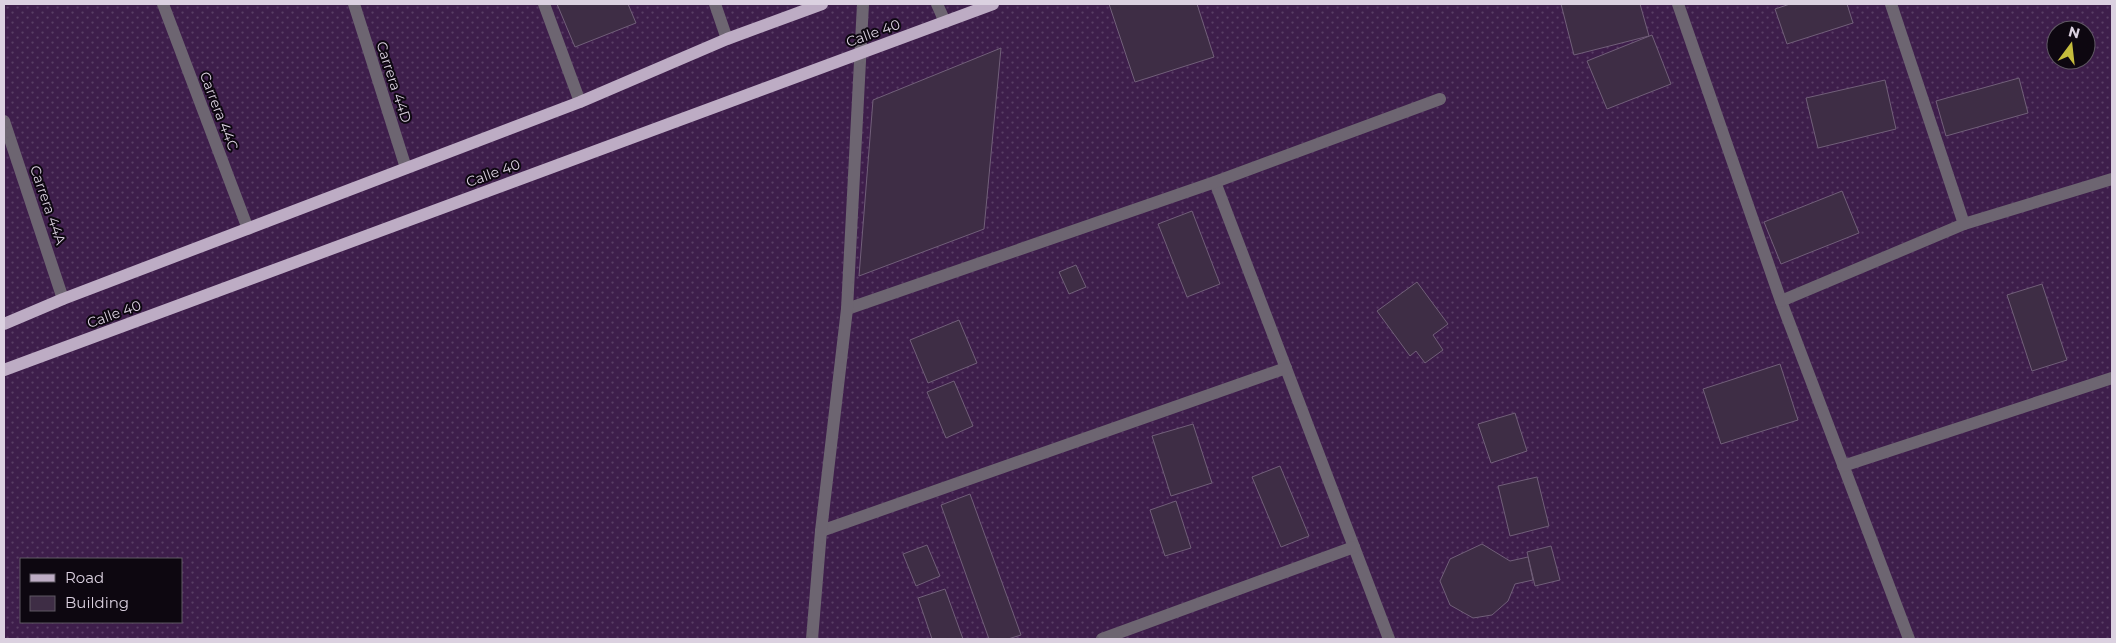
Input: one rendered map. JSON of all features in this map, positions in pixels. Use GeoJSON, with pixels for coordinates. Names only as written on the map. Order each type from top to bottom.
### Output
{"type":"FeatureCollection","features":[{"type":"Feature","properties":{"kind":"main road"},"geometry":{"type":"LineString","coordinates":[[4,324],[63,299],[580,102],[727,39],[822,4]]}},
{"type":"Feature","properties":{"kind":"main road","name":"Calle 40"},"geometry":{"type":"LineString","coordinates":[[4,370],[993,4]]}},
{"type":"Feature","properties":{"kind":"street","name":"Carrera 44C"},"geometry":{"type":"LineString","coordinates":[[163,4],[248,229]]}},
{"type":"Feature","properties":{"kind":"street","name":"Carrera 44D"},"geometry":{"type":"LineString","coordinates":[[354,4],[406,168]]}},
{"type":"Feature","properties":{"kind":"street"},"geometry":{"type":"LineString","coordinates":[[544,4],[580,102]]}},
{"type":"Feature","properties":{"kind":"street"},"geometry":{"type":"LineString","coordinates":[[715,4],[727,39]]}},
{"type":"Feature","properties":{"kind":"street"},"geometry":{"type":"LineString","coordinates":[[812,639],[847,309],[863,4]]}},
{"type":"Feature","properties":{"kind":"street"},"geometry":{"type":"LineString","coordinates":[[938,4],[945,22]]}},
{"type":"Feature","properties":{"kind":"street"},"geometry":{"type":"LineString","coordinates":[[1678,4],[1781,301],[1908,639]]}},
{"type":"Feature","properties":{"kind":"street"},"geometry":{"type":"LineString","coordinates":[[1891,4],[1964,224]]}},
{"type":"Feature","properties":{"kind":"street"},"geometry":{"type":"LineString","coordinates":[[847,309],[1215,182],[1440,99]]}},
{"type":"Feature","properties":{"kind":"street","name":"Carrera 44A"},"geometry":{"type":"LineString","coordinates":[[4,122],[63,299]]}},
{"type":"Feature","properties":{"kind":"street"},"geometry":{"type":"LineString","coordinates":[[1781,301],[1964,224],[2112,179]]}},
{"type":"Feature","properties":{"kind":"street"},"geometry":{"type":"LineString","coordinates":[[1215,182],[1389,639]]}},
{"type":"Feature","properties":{"kind":"street"},"geometry":{"type":"LineString","coordinates":[[822,532],[1286,368]]}},
{"type":"Feature","properties":{"kind":"street"},"geometry":{"type":"LineString","coordinates":[[1843,466],[2112,378]]}},
{"type":"Feature","properties":{"kind":"street"},"geometry":{"type":"LineString","coordinates":[[1102,639],[1354,547]]}},
{"type":"Feature","properties":{"kind":"shaded area"},"geometry":{"type":"Polygon","coordinates":[[[4,4],[2112,4],[2112,639],[4,639],[4,4]]]}},
{"type":"Feature","properties":{"kind":"building"},"geometry":{"type":"Polygon","coordinates":[[[557,4],[628,4],[636,23],[575,47],[557,4]]]}},
{"type":"Feature","properties":{"kind":"building"},"geometry":{"type":"Polygon","coordinates":[[[1109,4],[1197,4],[1214,57],[1135,82],[1109,4]]]}},
{"type":"Feature","properties":{"kind":"building"},"geometry":{"type":"Polygon","coordinates":[[[1561,4],[1640,4],[1649,36],[1574,55],[1561,4]]]}},
{"type":"Feature","properties":{"kind":"building"},"geometry":{"type":"Polygon","coordinates":[[[1790,4],[1847,4],[1853,23],[1787,44],[1775,9],[1790,4]]]}},
{"type":"Feature","properties":{"kind":"building"},"geometry":{"type":"Polygon","coordinates":[[[1652,35],[1671,84],[1607,109],[1587,61],[1652,35]]]}},
{"type":"Feature","properties":{"kind":"building"},"geometry":{"type":"Polygon","coordinates":[[[1001,48],[984,229],[859,276],[873,100],[1001,48]]]}},
{"type":"Feature","properties":{"kind":"building"},"geometry":{"type":"Polygon","coordinates":[[[2019,78],[2028,113],[1946,136],[1936,101],[2019,78]]]}},
{"type":"Feature","properties":{"kind":"building"},"geometry":{"type":"Polygon","coordinates":[[[1885,80],[1896,129],[1818,148],[1806,98],[1885,80]]]}},
{"type":"Feature","properties":{"kind":"building"},"geometry":{"type":"Polygon","coordinates":[[[1842,191],[1859,233],[1781,264],[1764,222],[1842,191]]]}},
{"type":"Feature","properties":{"kind":"building"},"geometry":{"type":"Polygon","coordinates":[[[1192,211],[1220,284],[1187,297],[1158,224],[1192,211]]]}},
{"type":"Feature","properties":{"kind":"building"},"geometry":{"type":"Polygon","coordinates":[[[1076,265],[1086,287],[1069,294],[1059,272],[1076,265]]]}},
{"type":"Feature","properties":{"kind":"building"},"geometry":{"type":"Polygon","coordinates":[[[1417,282],[1448,324],[1433,335],[1443,350],[1425,363],[1416,351],[1410,356],[1377,311],[1417,282]]]}},
{"type":"Feature","properties":{"kind":"building"},"geometry":{"type":"Polygon","coordinates":[[[2042,284],[2067,360],[2032,371],[2007,295],[2042,284]]]}},
{"type":"Feature","properties":{"kind":"building"},"geometry":{"type":"Polygon","coordinates":[[[959,320],[977,363],[928,383],[910,340],[959,320]]]}},
{"type":"Feature","properties":{"kind":"building"},"geometry":{"type":"Polygon","coordinates":[[[1780,364],[1798,420],[1721,444],[1703,389],[1780,364]]]}},
{"type":"Feature","properties":{"kind":"building"},"geometry":{"type":"Polygon","coordinates":[[[954,381],[973,426],[946,438],[927,392],[954,381]]]}},
{"type":"Feature","properties":{"kind":"building"},"geometry":{"type":"Polygon","coordinates":[[[1515,413],[1527,451],[1491,463],[1478,424],[1515,413]]]}},
{"type":"Feature","properties":{"kind":"building"},"geometry":{"type":"Polygon","coordinates":[[[1193,424],[1212,483],[1171,496],[1152,436],[1193,424]]]}},
{"type":"Feature","properties":{"kind":"building"},"geometry":{"type":"Polygon","coordinates":[[[1280,466],[1309,536],[1281,547],[1252,477],[1280,466]]]}},
{"type":"Feature","properties":{"kind":"building"},"geometry":{"type":"Polygon","coordinates":[[[1537,477],[1549,526],[1510,536],[1498,486],[1537,477]]]}},
{"type":"Feature","properties":{"kind":"building"},"geometry":{"type":"Polygon","coordinates":[[[970,494],[1021,635],[1008,639],[989,639],[941,505],[970,494]]]}},
{"type":"Feature","properties":{"kind":"building"},"geometry":{"type":"Polygon","coordinates":[[[1176,501],[1191,548],[1165,556],[1150,510],[1176,501]]]}},
{"type":"Feature","properties":{"kind":"building"},"geometry":{"type":"Polygon","coordinates":[[[1482,544],[1510,561],[1528,557],[1533,580],[1515,584],[1508,601],[1492,615],[1473,618],[1450,605],[1440,581],[1450,559],[1482,544]]]}},
{"type":"Feature","properties":{"kind":"building"},"geometry":{"type":"Polygon","coordinates":[[[927,545],[940,576],[916,586],[903,554],[927,545]]]}},
{"type":"Feature","properties":{"kind":"building"},"geometry":{"type":"Polygon","coordinates":[[[1551,546],[1560,580],[1535,586],[1527,552],[1551,546]]]}},
{"type":"Feature","properties":{"kind":"building"},"geometry":{"type":"Polygon","coordinates":[[[945,589],[963,639],[932,639],[918,598],[945,589]]]}}]}
